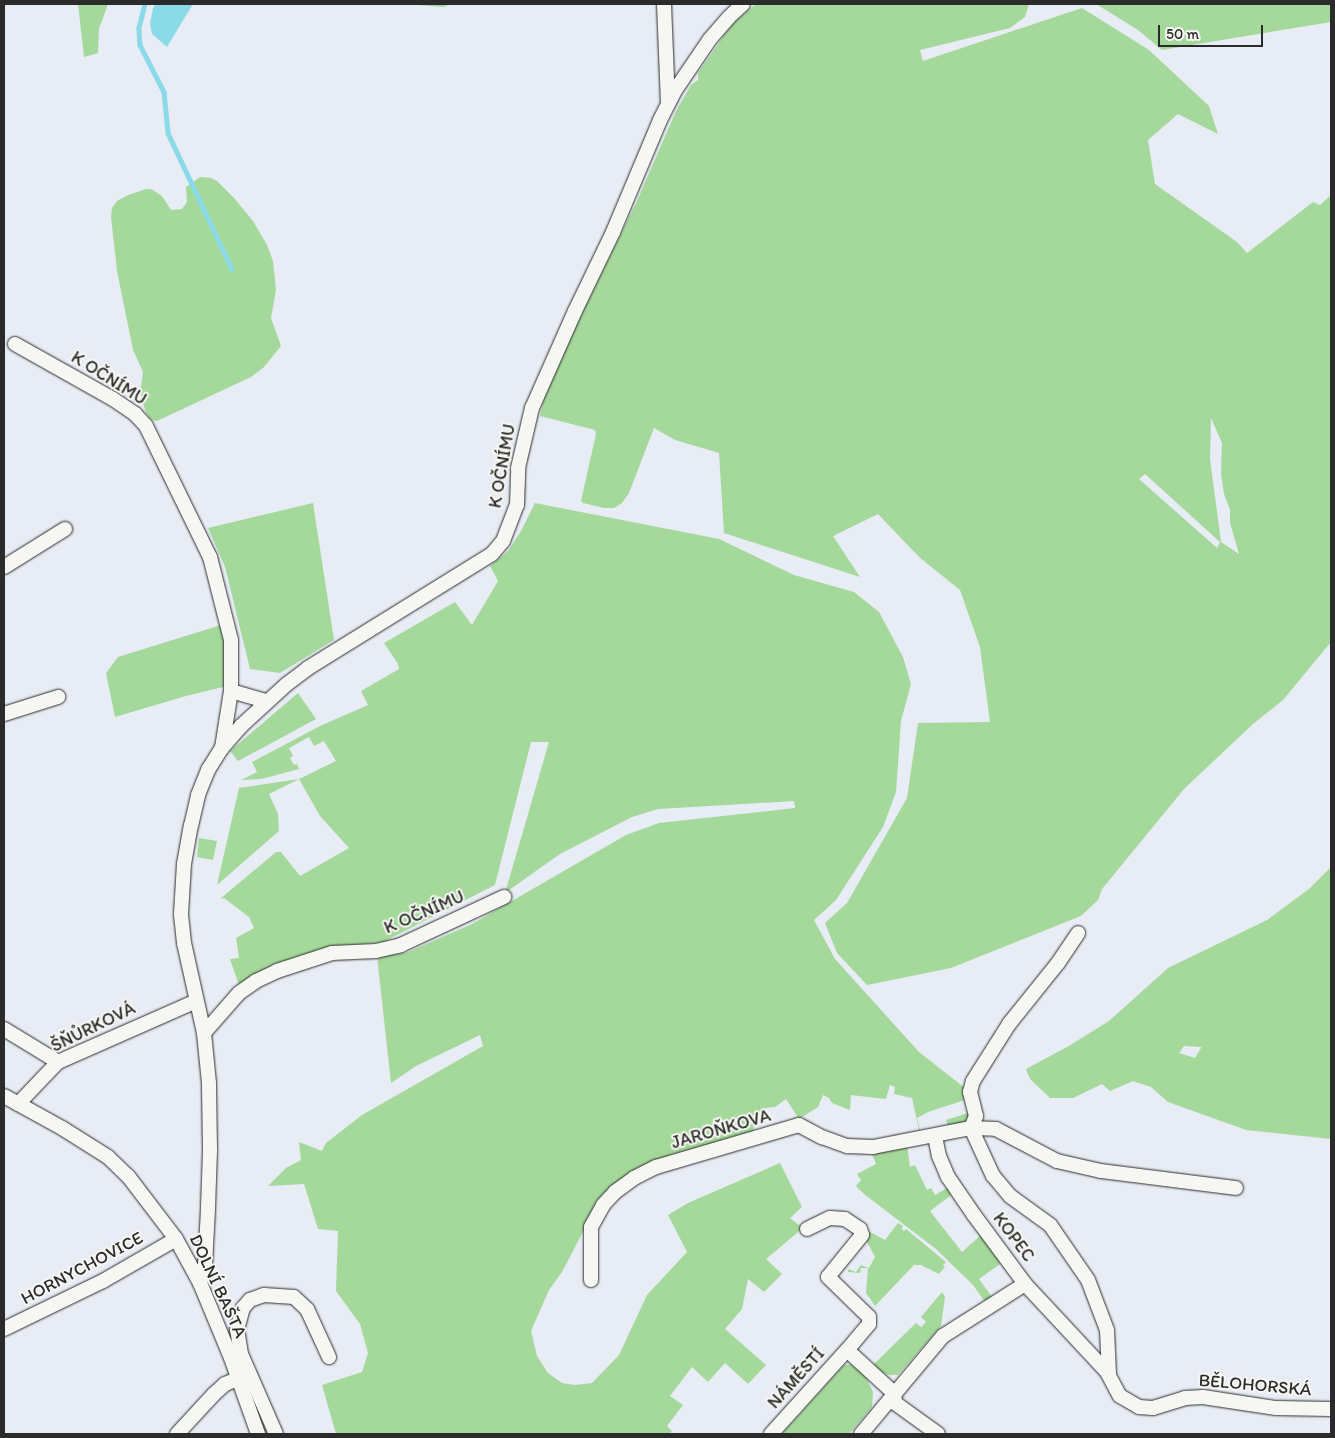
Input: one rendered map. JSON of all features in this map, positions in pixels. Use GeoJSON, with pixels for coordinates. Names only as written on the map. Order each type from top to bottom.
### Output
{"type":"FeatureCollection","features":[{"type":"Feature","properties":{"kind":"street","name":"K OČNÍMU"},"geometry":{"type":"LineString","coordinates":[[664,4],[668,103]]}},
{"type":"Feature","properties":{"kind":"street","name":"K OČNÍMU"},"geometry":{"type":"LineString","coordinates":[[200,1283],[205,1266],[210,1150],[209,1083],[204,1033],[196,1001],[181,914],[184,864],[198,795],[208,770],[222,748],[266,701],[308,668],[492,554],[503,541],[517,505],[518,468],[532,408],[613,232],[668,103],[710,39],[729,16],[744,4]]}},
{"type":"Feature","properties":{"kind":"street","name":"K OČNÍMU"},"geometry":{"type":"LineString","coordinates":[[14,344],[113,399],[135,414],[146,426],[210,556],[231,640],[231,691],[222,748]]}},
{"type":"Feature","properties":{"kind":"street"},"geometry":{"type":"LineString","coordinates":[[4,567],[65,529]]}},
{"type":"Feature","properties":{"kind":"street"},"geometry":{"type":"LineString","coordinates":[[231,691],[266,701]]}},
{"type":"Feature","properties":{"kind":"street"},"geometry":{"type":"LineString","coordinates":[[4,714],[58,697]]}},
{"type":"Feature","properties":{"kind":"street","name":"K OČNÍMU"},"geometry":{"type":"LineString","coordinates":[[204,1033],[239,993],[256,981],[277,971],[332,953],[376,951],[401,945],[504,896]]}},
{"type":"Feature","properties":{"kind":"street","name":"KOPEC"},"geometry":{"type":"LineString","coordinates":[[1078,932],[1058,963],[1009,1024],[973,1080],[970,1092],[976,1116],[971,1128],[993,1176],[1010,1196],[1050,1225],[1088,1280],[1107,1330],[1109,1374]]}},
{"type":"Feature","properties":{"kind":"street","name":"ŠŇŮRKOVÁ"},"geometry":{"type":"LineString","coordinates":[[18,1104],[58,1062],[196,1001]]}},
{"type":"Feature","properties":{"kind":"street"},"geometry":{"type":"LineString","coordinates":[[4,1029],[58,1062]]}},
{"type":"Feature","properties":{"kind":"street","name":"DOLNÍ BAŠTA"},"geometry":{"type":"LineString","coordinates":[[4,1096],[62,1128],[108,1157],[128,1176],[176,1239],[236,1356],[240,1378],[258,1434]]}},
{"type":"Feature","properties":{"kind":"street","name":"JAROŇKOVA"},"geometry":{"type":"LineString","coordinates":[[591,1280],[591,1227],[602,1205],[615,1192],[634,1178],[656,1167],[799,1125],[822,1137],[847,1146],[888,1145],[935,1136]]}},
{"type":"Feature","properties":{"kind":"street"},"geometry":{"type":"LineString","coordinates":[[935,1136],[971,1128],[996,1129],[1057,1161],[1101,1171],[1236,1188]]}},
{"type":"Feature","properties":{"kind":"street","name":"KOPEC"},"geometry":{"type":"LineString","coordinates":[[935,1136],[948,1177],[1025,1284],[1109,1374],[1120,1396]]}},
{"type":"Feature","properties":{"kind":"street"},"geometry":{"type":"LineString","coordinates":[[807,1229],[830,1218],[845,1219],[860,1229],[862,1235],[828,1278],[869,1316],[869,1324],[847,1350]]}},
{"type":"Feature","properties":{"kind":"street","name":"HORNYCHOVICE"},"geometry":{"type":"LineString","coordinates":[[4,1330],[103,1281],[176,1239]]}},
{"type":"Feature","properties":{"kind":"street"},"geometry":{"type":"LineString","coordinates":[[860,1434],[943,1336],[1025,1284]]}},
{"type":"Feature","properties":{"kind":"street"},"geometry":{"type":"LineString","coordinates":[[276,1434],[236,1356],[237,1330],[242,1308],[250,1300],[259,1296],[278,1295],[294,1297],[306,1309],[329,1357]]}},
{"type":"Feature","properties":{"kind":"street","name":"NÁMĚSTÍ"},"geometry":{"type":"LineString","coordinates":[[771,1434],[847,1350],[894,1393],[895,1402],[938,1434]]}},
{"type":"Feature","properties":{"kind":"street"},"geometry":{"type":"LineString","coordinates":[[177,1434],[225,1384],[240,1378]]}},
{"type":"Feature","properties":{"kind":"street","name":"BĚLOHORSKÁ"},"geometry":{"type":"LineString","coordinates":[[1120,1396],[1139,1407],[1153,1408],[1186,1398],[1203,1397],[1276,1408],[1331,1409]]}},
{"type":"Feature","properties":{"kind":"green space"},"geometry":{"type":"Polygon","coordinates":[[[78,4],[108,4],[99,29],[98,53],[84,57],[78,4]]]}},
{"type":"Feature","properties":{"kind":"green space"},"geometry":{"type":"Polygon","coordinates":[[[403,4],[450,4],[444,7],[403,4]]]}},
{"type":"Feature","properties":{"kind":"green space"},"geometry":{"type":"Polygon","coordinates":[[[756,4],[1029,4],[1025,17],[1010,28],[920,50],[923,61],[1082,8],[1149,50],[1209,106],[1218,134],[1178,114],[1148,140],[1155,184],[1237,242],[1247,253],[1313,202],[1320,205],[1331,195],[1331,642],[1283,700],[1253,724],[1184,789],[1102,889],[1098,900],[1081,916],[951,968],[867,985],[837,953],[825,923],[847,903],[907,798],[918,723],[990,722],[980,647],[960,590],[919,557],[878,514],[833,536],[860,577],[724,533],[719,453],[675,440],[654,428],[629,493],[622,503],[614,508],[604,508],[583,503],[581,501],[596,434],[595,430],[540,416],[545,394],[576,325],[637,201],[676,111],[691,85],[698,80],[698,73],[735,21],[756,4]],[[1211,418],[1210,459],[1221,542],[1239,554],[1230,523],[1230,510],[1224,494],[1221,474],[1222,443],[1211,418]],[[1145,474],[1139,479],[1217,548],[1220,542],[1145,474]]]}},
{"type":"Feature","properties":{"kind":"green space"},"geometry":{"type":"Polygon","coordinates":[[[1096,4],[1331,4],[1331,22],[1162,50],[1138,30],[1096,4]]]}},
{"type":"Feature","properties":{"kind":"green space"},"geometry":{"type":"Polygon","coordinates":[[[200,177],[211,178],[217,181],[234,198],[253,221],[267,245],[273,261],[276,290],[271,318],[281,346],[264,367],[251,377],[157,421],[152,420],[146,413],[140,393],[143,372],[133,350],[117,271],[111,217],[112,208],[117,201],[128,195],[151,189],[162,196],[171,210],[182,209],[187,202],[186,187],[200,177]]]}},
{"type":"Feature","properties":{"kind":"green space"},"geometry":{"type":"Polygon","coordinates":[[[313,503],[334,640],[280,673],[250,669],[225,567],[208,528],[313,503]]]}},
{"type":"Feature","properties":{"kind":"green space"},"geometry":{"type":"Polygon","coordinates":[[[535,503],[719,539],[794,575],[854,592],[879,612],[903,657],[911,684],[901,721],[896,792],[883,827],[836,900],[814,920],[835,959],[919,1052],[970,1092],[971,1098],[928,1112],[917,1118],[921,1134],[948,1126],[946,1120],[974,1111],[973,1123],[921,1139],[912,1098],[894,1094],[895,1087],[890,1085],[886,1099],[851,1095],[850,1110],[832,1103],[829,1098],[823,1095],[818,1107],[799,1119],[786,1099],[775,1107],[766,1108],[754,1117],[753,1136],[676,1157],[598,1203],[562,1272],[549,1290],[531,1331],[537,1356],[548,1373],[562,1383],[575,1385],[592,1383],[619,1355],[647,1295],[687,1252],[668,1215],[688,1203],[780,1163],[802,1207],[790,1218],[803,1228],[766,1259],[782,1274],[764,1292],[748,1279],[742,1309],[725,1329],[766,1365],[748,1384],[725,1363],[708,1382],[692,1367],[670,1396],[683,1405],[667,1426],[672,1431],[670,1434],[336,1434],[322,1385],[362,1372],[368,1353],[360,1324],[336,1291],[338,1231],[318,1229],[304,1184],[268,1186],[286,1168],[301,1160],[299,1142],[322,1151],[326,1143],[362,1115],[483,1046],[480,1035],[416,1066],[391,1083],[377,956],[406,953],[472,924],[626,835],[659,823],[795,808],[794,801],[658,809],[632,817],[560,854],[505,893],[549,742],[531,742],[495,885],[383,942],[327,948],[271,965],[239,985],[230,959],[239,958],[236,938],[254,928],[249,917],[224,898],[220,899],[276,852],[281,852],[300,876],[349,848],[320,816],[299,779],[336,761],[324,741],[314,746],[309,737],[289,748],[293,756],[290,758],[294,765],[297,764],[299,769],[261,779],[241,780],[257,772],[252,762],[320,726],[368,705],[361,691],[399,669],[398,664],[384,643],[455,602],[472,625],[498,581],[490,566],[508,551],[521,531],[535,503]]]}},
{"type":"Feature","properties":{"kind":"green space"},"geometry":{"type":"Polygon","coordinates":[[[221,625],[224,627],[227,686],[115,717],[106,673],[118,657],[221,625]]]}},
{"type":"Feature","properties":{"kind":"green space"},"geometry":{"type":"Polygon","coordinates":[[[298,693],[316,719],[238,761],[230,751],[298,693]]]}},
{"type":"Feature","properties":{"kind":"green space"},"geometry":{"type":"Polygon","coordinates":[[[299,779],[269,794],[278,814],[279,831],[217,885],[239,788],[299,779]]]}},
{"type":"Feature","properties":{"kind":"green space"},"geometry":{"type":"Polygon","coordinates":[[[199,838],[217,841],[213,860],[197,857],[199,838]]]}},
{"type":"Feature","properties":{"kind":"green space"},"geometry":{"type":"Polygon","coordinates":[[[1331,867],[1331,1139],[1246,1130],[1168,1102],[1151,1087],[1133,1081],[1110,1091],[1102,1084],[1073,1098],[1050,1098],[1030,1079],[1026,1069],[1109,1021],[1168,968],[1267,920],[1309,889],[1331,867]],[[1184,1046],[1179,1053],[1195,1058],[1201,1047],[1184,1046]]]}},
{"type":"Feature","properties":{"kind":"green space"},"geometry":{"type":"Polygon","coordinates":[[[907,1145],[910,1167],[915,1165],[927,1190],[931,1188],[935,1195],[949,1187],[954,1193],[930,1211],[962,1252],[982,1234],[1003,1262],[979,1279],[992,1297],[985,1302],[973,1285],[936,1249],[856,1186],[861,1180],[857,1174],[876,1164],[870,1149],[907,1145]]]}},
{"type":"Feature","properties":{"kind":"green space"},"geometry":{"type":"Polygon","coordinates":[[[898,1223],[903,1226],[902,1229],[904,1231],[906,1229],[946,1262],[943,1265],[945,1267],[939,1274],[921,1265],[914,1265],[875,1306],[866,1293],[868,1268],[861,1268],[860,1273],[848,1272],[848,1269],[856,1272],[861,1265],[869,1268],[875,1257],[864,1236],[870,1232],[885,1240],[898,1223]]]}},
{"type":"Feature","properties":{"kind":"green space"},"geometry":{"type":"Polygon","coordinates":[[[942,1292],[945,1297],[941,1326],[898,1375],[889,1375],[877,1370],[874,1367],[875,1363],[916,1323],[921,1327],[926,1322],[921,1317],[942,1292]]]}},
{"type":"Feature","properties":{"kind":"green space"},"geometry":{"type":"Polygon","coordinates":[[[851,1364],[866,1377],[873,1392],[872,1407],[849,1434],[782,1434],[844,1365],[851,1364]]]}},
{"type":"Feature","properties":{"kind":"water"},"geometry":{"type":"Polygon","coordinates":[[[156,4],[193,4],[167,47],[152,34],[150,24],[153,8],[156,4]]]}},
{"type":"Feature","properties":{"kind":"waterway"},"geometry":{"type":"LineString","coordinates":[[145,4],[139,28],[140,45],[164,92],[168,133],[232,269]]}}]}
